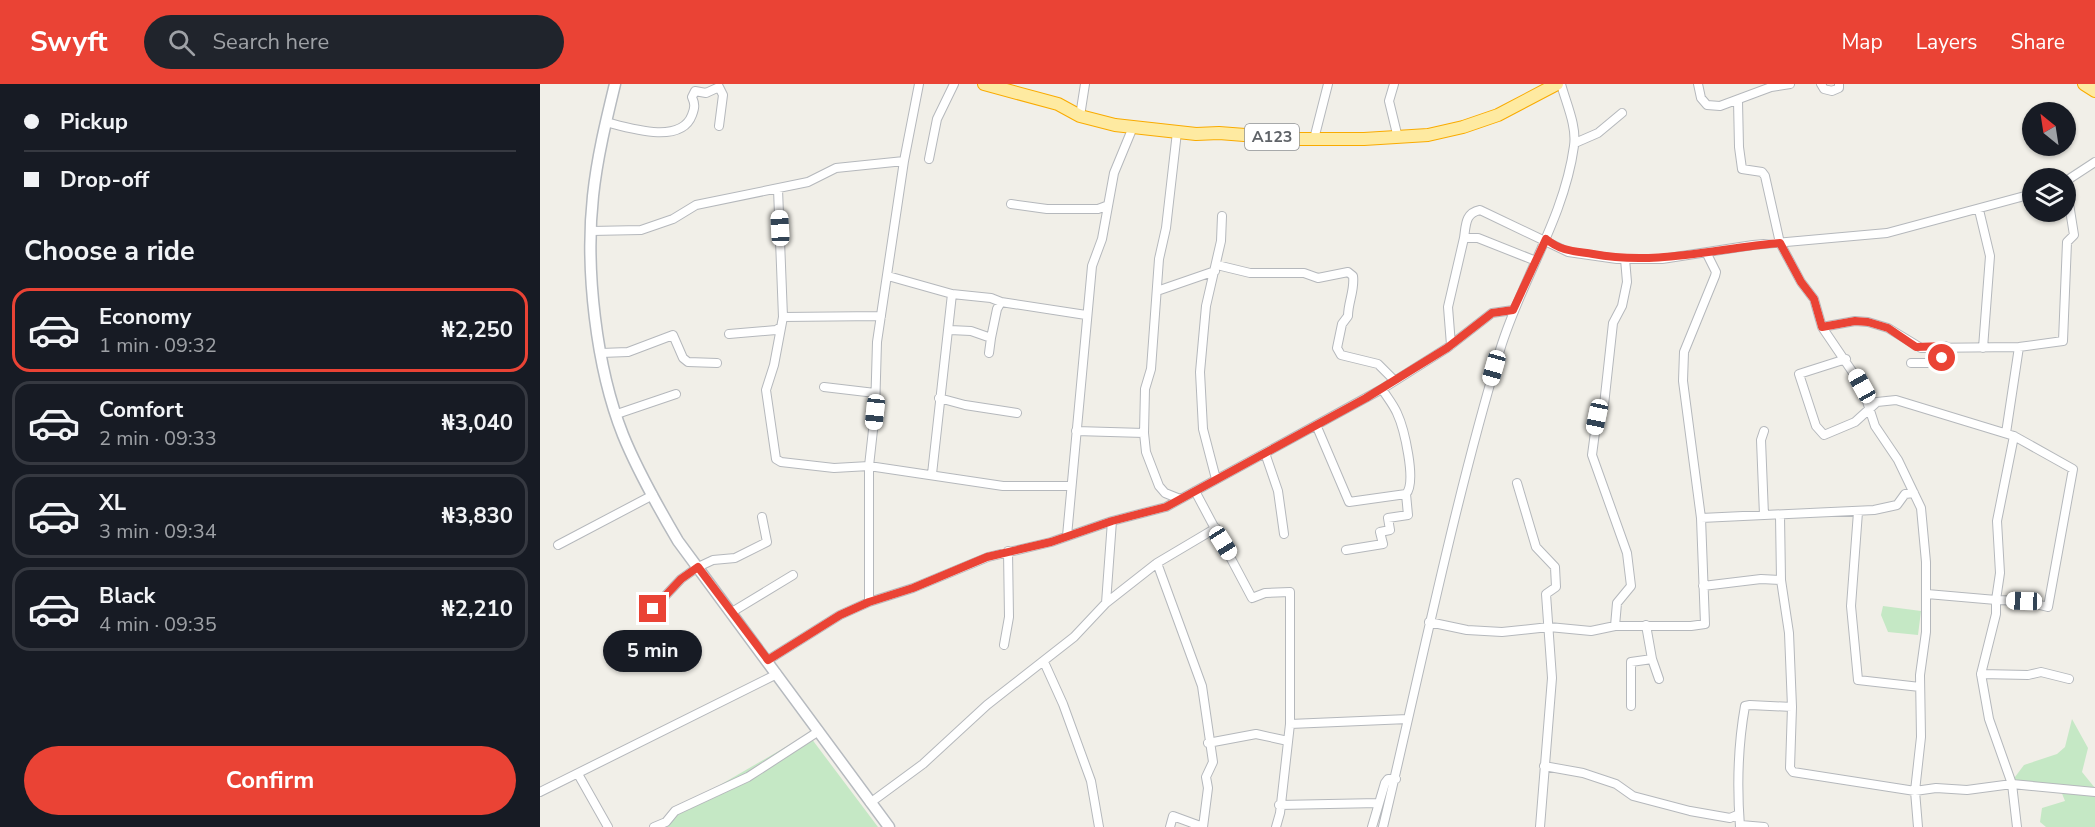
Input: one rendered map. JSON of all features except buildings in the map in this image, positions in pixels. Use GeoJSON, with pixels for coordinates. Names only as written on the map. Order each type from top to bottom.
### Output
{"type":"FeatureCollection","features":[{"type":"Feature","properties":{"kind":"highway","name":"A123"},"geometry":{"type":"LineString","coordinates":[[984,84],[1058,104],[1080,116],[1133,127],[1177,132],[1314,139],[1398,138],[1445,132],[1480,122],[1516,107],[1559,84]]}},
{"type":"Feature","properties":{"kind":"highway"},"geometry":{"type":"LineString","coordinates":[[2084,84],[2095,91]]}},
{"type":"Feature","properties":{"kind":"main road"},"geometry":{"type":"LineString","coordinates":[[615,84],[593,198],[591,271],[601,353],[616,414],[636,465],[678,541],[889,827]]}},
{"type":"Feature","properties":{"kind":"street"},"geometry":{"type":"LineString","coordinates":[[869,602],[869,465],[877,342],[904,161],[919,84]]}},
{"type":"Feature","properties":{"kind":"street"},"geometry":{"type":"LineString","coordinates":[[928,159],[937,119],[954,84]]}},
{"type":"Feature","properties":{"kind":"street"},"geometry":{"type":"LineString","coordinates":[[1080,116],[1085,84]]}},
{"type":"Feature","properties":{"kind":"street"},"geometry":{"type":"LineString","coordinates":[[1314,139],[1328,84]]}},
{"type":"Feature","properties":{"kind":"street"},"geometry":{"type":"LineString","coordinates":[[1394,84],[1389,101],[1398,138]]}},
{"type":"Feature","properties":{"kind":"street"},"geometry":{"type":"LineString","coordinates":[[1383,827],[1429,622],[1489,387],[1513,310],[1564,195],[1575,143],[1559,84]]}},
{"type":"Feature","properties":{"kind":"street"},"geometry":{"type":"LineString","coordinates":[[1698,84],[1701,98],[1707,105],[1720,106],[1771,87],[1790,84]]}},
{"type":"Feature","properties":{"kind":"street"},"geometry":{"type":"LineString","coordinates":[[1821,84],[1824,89],[1832,91],[1839,88],[1839,84]]}},
{"type":"Feature","properties":{"kind":"street"},"geometry":{"type":"LineString","coordinates":[[606,122],[637,129],[676,130],[685,127],[692,117],[695,105],[692,97],[694,91],[706,93],[719,87],[723,95],[719,126]]}},
{"type":"Feature","properties":{"kind":"street"},"geometry":{"type":"LineString","coordinates":[[1738,101],[1742,169],[1762,172],[1765,176],[1780,243],[1801,282],[1814,299],[1822,327],[1846,359],[1870,406],[1875,426],[1898,460],[1914,493],[1924,525],[1926,632],[1920,687],[1922,737],[1915,791],[1918,827]]}},
{"type":"Feature","properties":{"kind":"street"},"geometry":{"type":"LineString","coordinates":[[1575,143],[1598,133],[1622,113]]}},
{"type":"Feature","properties":{"kind":"street"},"geometry":{"type":"LineString","coordinates":[[1067,536],[1092,266],[1102,239],[1106,206],[1119,158],[1133,127]]}},
{"type":"Feature","properties":{"kind":"street"},"geometry":{"type":"LineString","coordinates":[[1177,132],[1166,228],[1159,259],[1151,342],[1151,369],[1145,389],[1144,433],[1146,452],[1159,486],[1165,493],[1180,499]]}},
{"type":"Feature","properties":{"kind":"street"},"geometry":{"type":"LineString","coordinates":[[591,231],[641,230],[673,219],[696,205],[808,182],[836,168],[904,161]]}},
{"type":"Feature","properties":{"kind":"street"},"geometry":{"type":"LineString","coordinates":[[2076,176],[2095,162]]}},
{"type":"Feature","properties":{"kind":"street"},"geometry":{"type":"LineString","coordinates":[[778,189],[783,317],[774,365],[766,390],[774,456],[781,462],[834,468],[869,465],[1003,486],[1071,486]]}},
{"type":"Feature","properties":{"kind":"street"},"geometry":{"type":"LineString","coordinates":[[1451,345],[1448,307],[1467,218],[1469,214],[1480,210],[1519,230],[1546,239],[1556,248],[1568,252],[1624,259],[1662,259],[1780,243],[1887,233],[2022,197]]}},
{"type":"Feature","properties":{"kind":"street"},"geometry":{"type":"LineString","coordinates":[[1011,204],[1047,209],[1098,209],[1106,206]]}},
{"type":"Feature","properties":{"kind":"street"},"geometry":{"type":"LineString","coordinates":[[1979,210],[1990,256],[1983,348]]}},
{"type":"Feature","properties":{"kind":"street"},"geometry":{"type":"LineString","coordinates":[[1216,479],[1203,429],[1203,395],[1200,384],[1206,306],[1216,268],[1222,216]]}},
{"type":"Feature","properties":{"kind":"street"},"geometry":{"type":"LineString","coordinates":[[1822,327],[1855,321],[1868,322],[1888,328],[1916,347],[2019,347],[2063,341],[2067,242],[2074,235],[2072,222]]}},
{"type":"Feature","properties":{"kind":"street"},"geometry":{"type":"LineString","coordinates":[[1464,237],[1478,238],[1536,261]]}},
{"type":"Feature","properties":{"kind":"street"},"geometry":{"type":"LineString","coordinates":[[1429,622],[1467,630],[1502,632],[1549,627],[1591,630],[1615,626],[1703,624],[1701,518],[1683,372],[1684,352],[1715,276],[1707,254]]}},
{"type":"Feature","properties":{"kind":"street"},"geometry":{"type":"LineString","coordinates":[[1615,626],[1617,603],[1631,586],[1626,553],[1592,455],[1592,438],[1597,417],[1604,405],[1613,323],[1622,306],[1627,282],[1624,259]]}},
{"type":"Feature","properties":{"kind":"street"},"geometry":{"type":"LineString","coordinates":[[1157,291],[1216,268],[1250,273],[1304,273],[1318,278],[1348,272],[1353,276],[1354,285],[1348,306],[1348,316],[1342,324],[1337,348],[1341,355],[1378,364],[1394,380]]}},
{"type":"Feature","properties":{"kind":"street"},"geometry":{"type":"LineString","coordinates":[[888,276],[952,294],[991,298],[1001,302],[1086,315]]}},
{"type":"Feature","properties":{"kind":"street"},"geometry":{"type":"LineString","coordinates":[[932,474],[939,398],[950,330],[952,294]]}},
{"type":"Feature","properties":{"kind":"street"},"geometry":{"type":"LineString","coordinates":[[989,353],[997,309],[1001,302]]}},
{"type":"Feature","properties":{"kind":"street"},"geometry":{"type":"LineString","coordinates":[[768,660],[840,615],[869,602],[913,588],[1008,551],[1166,507],[1317,427],[1382,389],[1451,345],[1492,313],[1513,310]]}},
{"type":"Feature","properties":{"kind":"street"},"geometry":{"type":"LineString","coordinates":[[783,317],[881,316]]}},
{"type":"Feature","properties":{"kind":"street"},"geometry":{"type":"LineString","coordinates":[[729,334],[776,330],[781,327]]}},
{"type":"Feature","properties":{"kind":"street"},"geometry":{"type":"LineString","coordinates":[[950,330],[971,331],[992,338]]}},
{"type":"Feature","properties":{"kind":"street"},"geometry":{"type":"LineString","coordinates":[[601,353],[628,351],[674,335],[683,358],[688,362],[717,363]]}},
{"type":"Feature","properties":{"kind":"street"},"geometry":{"type":"LineString","coordinates":[[1911,363],[1938,363],[1945,346]]}},
{"type":"Feature","properties":{"kind":"street"},"geometry":{"type":"LineString","coordinates":[[2017,827],[2013,784],[1989,719],[1981,674],[1996,614],[2000,573],[1997,521],[2010,435],[2019,347]]}},
{"type":"Feature","properties":{"kind":"street"},"geometry":{"type":"LineString","coordinates":[[1846,359],[1800,374],[1819,432],[1829,435],[1855,422],[1877,402],[1896,400],[2010,435],[2073,469],[2048,607],[2024,601],[1926,594]]}},
{"type":"Feature","properties":{"kind":"street"},"geometry":{"type":"LineString","coordinates":[[824,387],[875,393]]}},
{"type":"Feature","properties":{"kind":"street"},"geometry":{"type":"LineString","coordinates":[[1317,427],[1349,502],[1406,494],[1410,489],[1407,443],[1398,414],[1382,389]]}},
{"type":"Feature","properties":{"kind":"street"},"geometry":{"type":"LineString","coordinates":[[616,414],[676,394]]}},
{"type":"Feature","properties":{"kind":"street"},"geometry":{"type":"LineString","coordinates":[[939,398],[965,405],[1017,412]]}},
{"type":"Feature","properties":{"kind":"street"},"geometry":{"type":"LineString","coordinates":[[1076,431],[1144,433]]}},
{"type":"Feature","properties":{"kind":"street"},"geometry":{"type":"LineString","coordinates":[[1764,431],[1761,440],[1764,515]]}},
{"type":"Feature","properties":{"kind":"street"},"geometry":{"type":"LineString","coordinates":[[1265,453],[1278,491],[1284,534]]}},
{"type":"Feature","properties":{"kind":"street"},"geometry":{"type":"LineString","coordinates":[[1517,483],[1536,547],[1555,567],[1556,587],[1546,594],[1552,678],[1544,766],[1545,793],[1540,827]]}},
{"type":"Feature","properties":{"kind":"street"},"geometry":{"type":"LineString","coordinates":[[1195,490],[1252,598],[1264,593],[1290,592],[1290,724],[1276,827]]}},
{"type":"Feature","properties":{"kind":"street"},"geometry":{"type":"LineString","coordinates":[[1701,518],[1858,512],[1897,505],[1905,494],[1914,493]]}},
{"type":"Feature","properties":{"kind":"street"},"geometry":{"type":"LineString","coordinates":[[1346,550],[1383,544],[1380,532],[1390,530],[1388,518],[1408,515],[1406,494]]}},
{"type":"Feature","properties":{"kind":"street"},"geometry":{"type":"LineString","coordinates":[[558,545],[653,495]]}},
{"type":"Feature","properties":{"kind":"street"},"geometry":{"type":"LineString","coordinates":[[1858,512],[1851,606],[1858,680],[1920,687]]}},
{"type":"Feature","properties":{"kind":"street"},"geometry":{"type":"LineString","coordinates":[[1780,516],[1781,580],[1789,633],[1792,707],[1791,770],[1915,791],[1936,788],[1967,790],[2013,784],[2095,792]]}},
{"type":"Feature","properties":{"kind":"street"},"geometry":{"type":"LineString","coordinates":[[653,609],[681,579],[698,567],[713,560],[735,558],[767,542],[762,517]]}},
{"type":"Feature","properties":{"kind":"street"},"geometry":{"type":"LineString","coordinates":[[1106,603],[1112,521]]}},
{"type":"Feature","properties":{"kind":"street"},"geometry":{"type":"LineString","coordinates":[[870,803],[923,764],[987,705],[1074,637],[1106,603],[1157,563],[1216,528]]}},
{"type":"Feature","properties":{"kind":"street"},"geometry":{"type":"LineString","coordinates":[[1004,645],[1009,617],[1008,551]]}},
{"type":"Feature","properties":{"kind":"street"},"geometry":{"type":"LineString","coordinates":[[1157,563],[1200,678],[1213,762],[1206,777],[1208,788],[1203,827],[1173,816],[1170,827]]}},
{"type":"Feature","properties":{"kind":"street"},"geometry":{"type":"LineString","coordinates":[[732,612],[793,575]]}},
{"type":"Feature","properties":{"kind":"street"},"geometry":{"type":"LineString","coordinates":[[1703,586],[1761,579],[1781,580]]}},
{"type":"Feature","properties":{"kind":"street"},"geometry":{"type":"LineString","coordinates":[[1646,625],[1652,659],[1659,679]]}},
{"type":"Feature","properties":{"kind":"street"},"geometry":{"type":"LineString","coordinates":[[1631,705],[1630,662],[1652,659]]}},
{"type":"Feature","properties":{"kind":"street"},"geometry":{"type":"LineString","coordinates":[[1044,662],[1063,704],[1091,781],[1099,827]]}},
{"type":"Feature","properties":{"kind":"street"},"geometry":{"type":"LineString","coordinates":[[1981,674],[2028,675],[2041,672],[2069,679]]}},
{"type":"Feature","properties":{"kind":"street"},"geometry":{"type":"LineString","coordinates":[[540,792],[777,674]]}},
{"type":"Feature","properties":{"kind":"street"},"geometry":{"type":"LineString","coordinates":[[1764,827],[1740,826],[1737,815],[1740,794],[1738,766],[1745,706],[1792,707]]}},
{"type":"Feature","properties":{"kind":"street"},"geometry":{"type":"LineString","coordinates":[[1290,724],[1408,720]]}},
{"type":"Feature","properties":{"kind":"street"},"geometry":{"type":"LineString","coordinates":[[654,827],[666,822],[675,811],[748,777],[819,731]]}},
{"type":"Feature","properties":{"kind":"street"},"geometry":{"type":"LineString","coordinates":[[1209,742],[1256,734],[1288,741]]}},
{"type":"Feature","properties":{"kind":"street"},"geometry":{"type":"LineString","coordinates":[[1544,766],[1582,773],[1616,784],[1633,796],[1690,811],[1730,818],[1737,815]]}},
{"type":"Feature","properties":{"kind":"street"},"geometry":{"type":"LineString","coordinates":[[578,774],[608,827]]}},
{"type":"Feature","properties":{"kind":"street"},"geometry":{"type":"LineString","coordinates":[[1372,827],[1385,783],[1388,779],[1395,779]]}},
{"type":"Feature","properties":{"kind":"street"},"geometry":{"type":"LineString","coordinates":[[1279,806],[1379,803]]}},
{"type":"Feature","properties":{"kind":"green space"},"geometry":{"type":"Polygon","coordinates":[[[1883,606],[1921,611],[1918,635],[1888,632],[1881,615],[1883,606]]]}},
{"type":"Feature","properties":{"kind":"green space"},"geometry":{"type":"Polygon","coordinates":[[[2072,719],[2088,748],[2082,772],[2095,788],[2095,827],[2046,827],[2040,822],[2042,808],[2065,801],[2061,791],[2012,781],[2024,765],[2057,754],[2065,747],[2072,719]]]}},
{"type":"Feature","properties":{"kind":"green space"},"geometry":{"type":"Polygon","coordinates":[[[808,734],[878,827],[654,827],[675,811],[808,734]]]}},
{"type":"Feature","properties":{"kind":"route"},"geometry":{"type":"LineString","coordinates":[[653,609],[681,579],[698,567],[768,660],[840,615],[869,602],[913,588],[987,557],[1051,542],[1112,521],[1166,507],[1317,427],[1382,389],[1447,348],[1497,310],[1513,310],[1546,239],[1556,248],[1568,252],[1617,259],[1662,259],[1780,243],[1801,282],[1814,299],[1822,327],[1855,321],[1868,322],[1888,328],[1916,347],[1945,346],[1942,358]]}}]}
